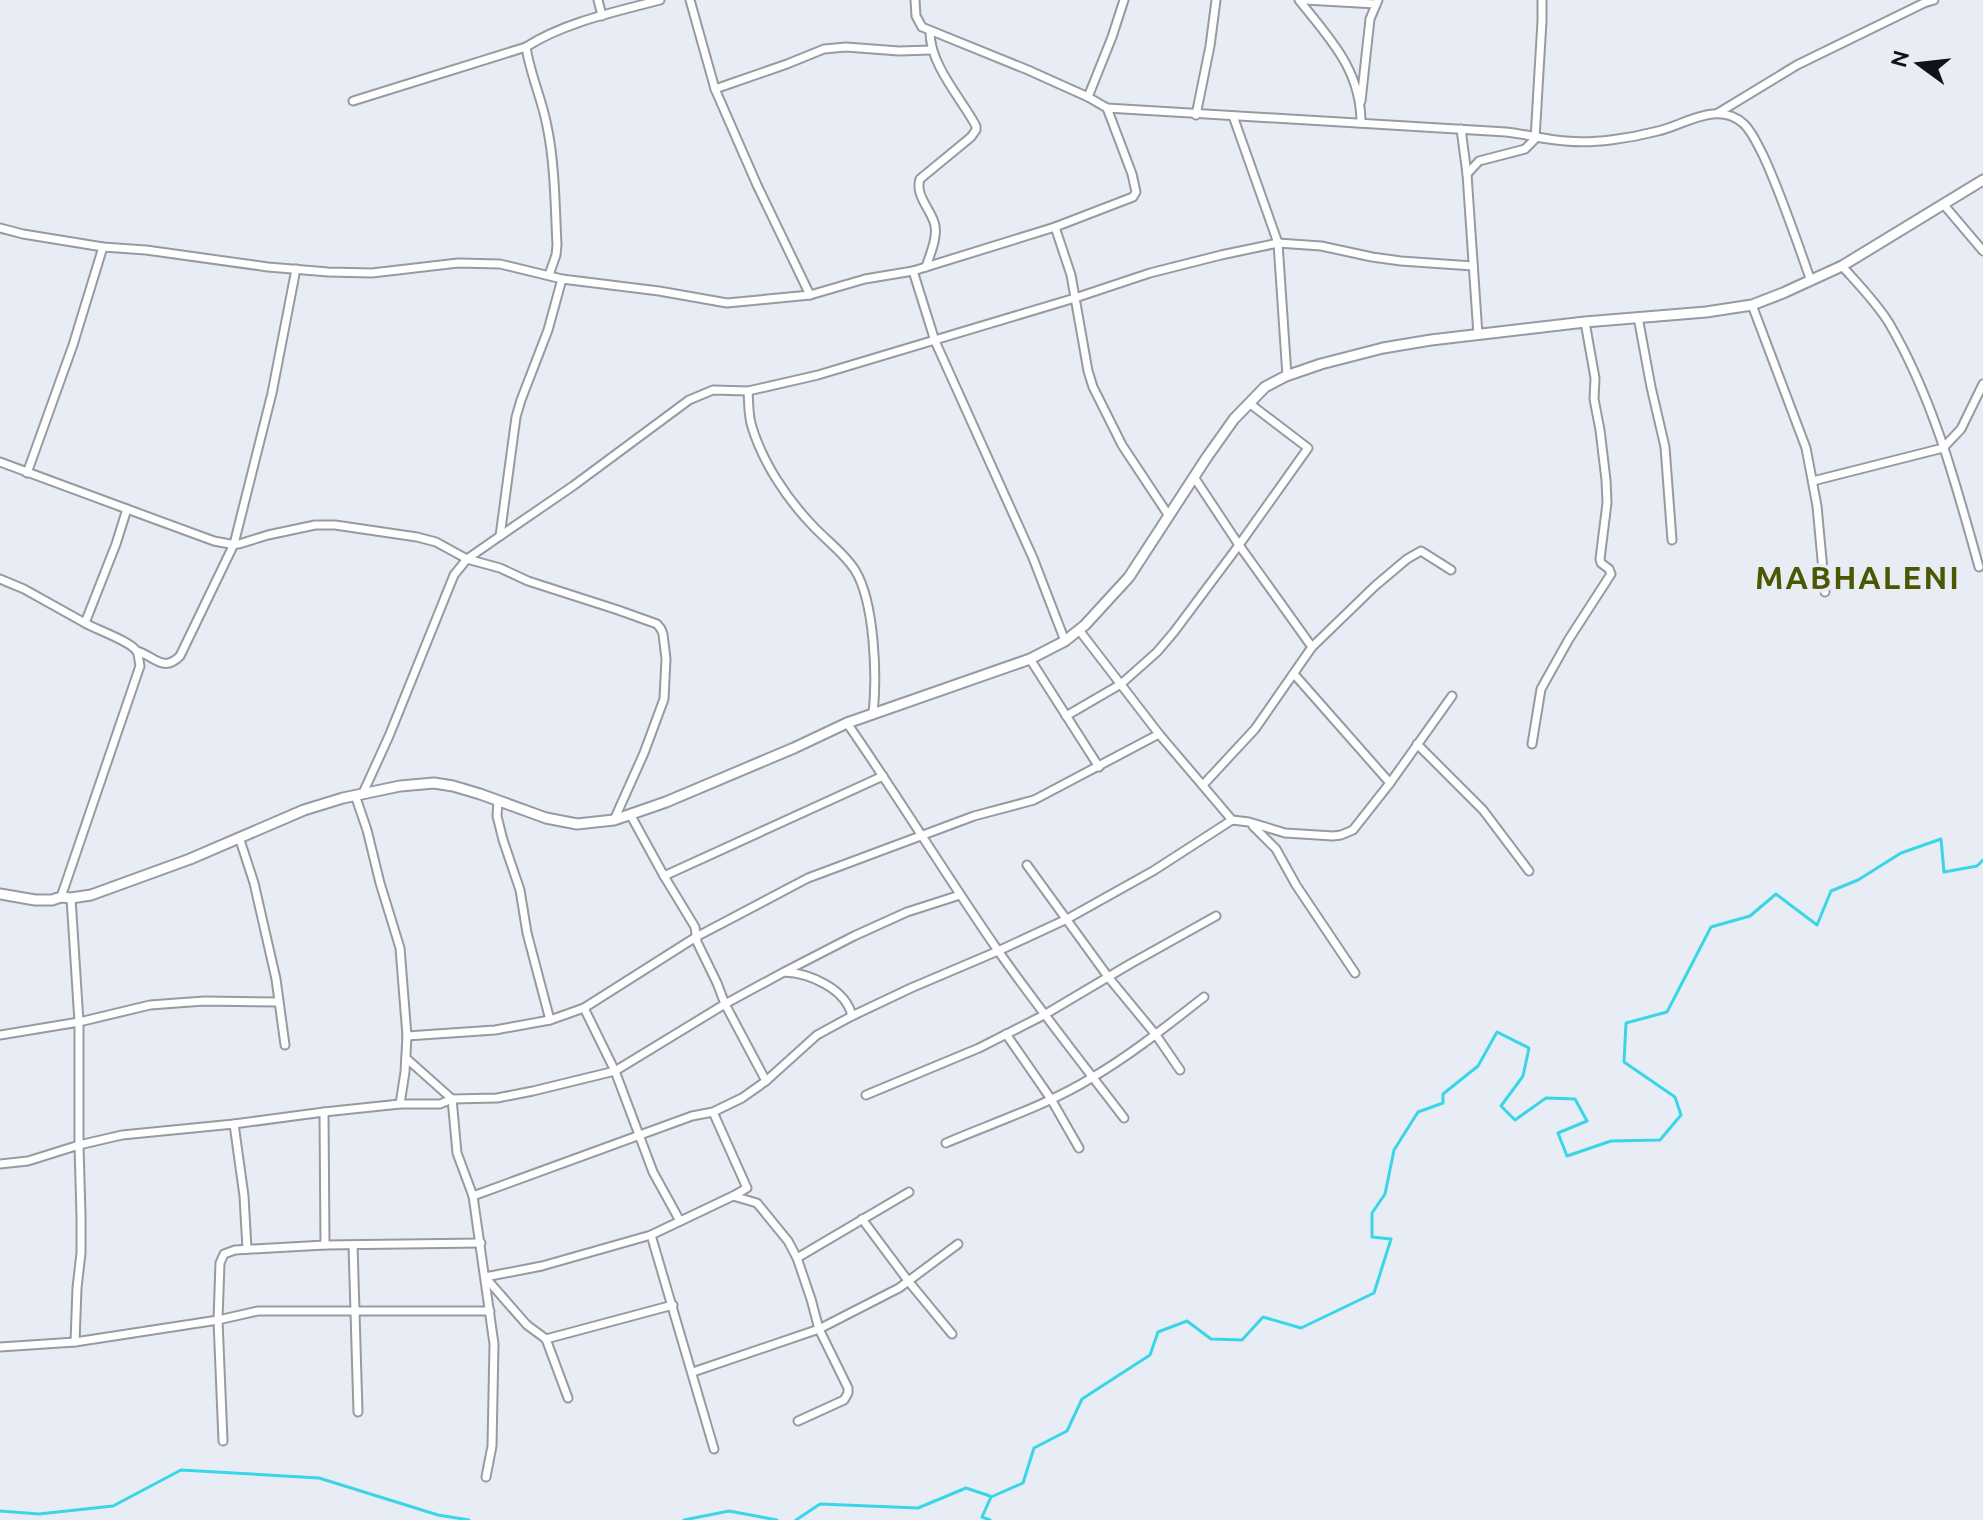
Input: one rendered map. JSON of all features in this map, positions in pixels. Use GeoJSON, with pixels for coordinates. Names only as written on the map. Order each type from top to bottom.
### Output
{"type":"FeatureCollection","features":[{"type":"Feature","properties":{"kind":"street"},"geometry":{"type":"LineString","coordinates":[[598,0],[602,16]]}},
{"type":"Feature","properties":{"kind":"street"},"geometry":{"type":"LineString","coordinates":[[353,101],[526,47],[550,34],[602,16],[660,0]]}},
{"type":"Feature","properties":{"kind":"street"},"geometry":{"type":"LineString","coordinates":[[690,0],[715,89],[810,295]]}},
{"type":"Feature","properties":{"kind":"street"},"geometry":{"type":"LineString","coordinates":[[915,0],[918,22],[930,32],[1028,70],[1107,108],[1461,129],[1570,142],[1659,131],[1702,115],[1718,113],[1735,117],[1753,135],[1771,172],[1811,281]]}},
{"type":"Feature","properties":{"kind":"street"},"geometry":{"type":"LineString","coordinates":[[1088,97],[1124,0]]}},
{"type":"Feature","properties":{"kind":"street"},"geometry":{"type":"LineString","coordinates":[[1196,115],[1216,0]]}},
{"type":"Feature","properties":{"kind":"street"},"geometry":{"type":"LineString","coordinates":[[1302,0],[1377,2],[1370,19],[1361,123]]}},
{"type":"Feature","properties":{"kind":"street"},"geometry":{"type":"LineString","coordinates":[[1302,0],[1344,58],[1361,104]]}},
{"type":"Feature","properties":{"kind":"street"},"geometry":{"type":"LineString","coordinates":[[1467,174],[1479,161],[1529,146],[1535,136],[1542,0]]}},
{"type":"Feature","properties":{"kind":"street"},"geometry":{"type":"LineString","coordinates":[[1718,113],[1797,65],[1934,0]]}},
{"type":"Feature","properties":{"kind":"street"},"geometry":{"type":"LineString","coordinates":[[926,267],[935,225],[918,183],[976,130],[936,59],[930,32]]}},
{"type":"Feature","properties":{"kind":"street"},"geometry":{"type":"LineString","coordinates":[[526,47],[547,124],[551,156],[557,245],[549,275]]}},
{"type":"Feature","properties":{"kind":"street"},"geometry":{"type":"LineString","coordinates":[[715,89],[824,49],[932,50]]}},
{"type":"Feature","properties":{"kind":"street"},"geometry":{"type":"LineString","coordinates":[[0,228],[103,247],[268,267],[372,273],[431,265],[500,264],[562,279],[727,303],[810,295],[865,279],[926,267],[1055,227],[1135,195],[1132,174],[1107,108]]}},
{"type":"Feature","properties":{"kind":"street"},"geometry":{"type":"LineString","coordinates":[[1233,116],[1278,243],[1287,376]]}},
{"type":"Feature","properties":{"kind":"street"},"geometry":{"type":"LineString","coordinates":[[1461,129],[1478,335]]}},
{"type":"Feature","properties":{"kind":"street"},"geometry":{"type":"LineString","coordinates":[[0,894],[35,900],[91,895],[304,810],[359,794],[416,784],[434,783],[480,794],[561,822],[586,824],[614,820],[666,802],[847,723],[1030,659],[1065,641],[1107,604],[1129,577],[1234,419],[1265,387],[1287,376],[1383,348],[1585,322],[1752,305],[1842,266],[1983,180]]}},
{"type":"Feature","properties":{"kind":"street"},"geometry":{"type":"LineString","coordinates":[[1944,205],[1983,251]]}},
{"type":"Feature","properties":{"kind":"street"},"geometry":{"type":"LineString","coordinates":[[1055,227],[1071,275],[1088,371],[1096,395],[1122,445],[1169,516]]}},
{"type":"Feature","properties":{"kind":"street"},"geometry":{"type":"LineString","coordinates":[[400,1104],[407,1036],[400,948],[380,883],[359,794],[389,736],[449,585],[467,559],[689,400],[713,390],[748,391],[818,375],[1150,273],[1278,243],[1321,246],[1401,261],[1473,266]]}},
{"type":"Feature","properties":{"kind":"street"},"geometry":{"type":"LineString","coordinates":[[27,473],[73,345],[103,247]]}},
{"type":"Feature","properties":{"kind":"street"},"geometry":{"type":"LineString","coordinates":[[1842,266],[1888,322],[1920,382],[1979,567]]}},
{"type":"Feature","properties":{"kind":"street"},"geometry":{"type":"LineString","coordinates":[[0,579],[129,643],[137,651],[162,663],[172,663],[180,656],[234,544],[272,393],[296,269]]}},
{"type":"Feature","properties":{"kind":"street"},"geometry":{"type":"LineString","coordinates":[[913,271],[935,341],[1027,545],[1065,641]]}},
{"type":"Feature","properties":{"kind":"street"},"geometry":{"type":"LineString","coordinates":[[500,536],[516,417],[548,330],[562,279]]}},
{"type":"Feature","properties":{"kind":"street"},"geometry":{"type":"LineString","coordinates":[[1752,305],[1806,448],[1813,481],[1825,592]]}},
{"type":"Feature","properties":{"kind":"street"},"geometry":{"type":"LineString","coordinates":[[1638,317],[1665,447],[1672,540]]}},
{"type":"Feature","properties":{"kind":"street"},"geometry":{"type":"LineString","coordinates":[[1532,744],[1541,689],[1611,574],[1600,559],[1607,503],[1606,480],[1594,399],[1595,378],[1585,322]]}},
{"type":"Feature","properties":{"kind":"street"},"geometry":{"type":"LineString","coordinates":[[1813,481],[1943,448],[1961,429],[1983,384]]}},
{"type":"Feature","properties":{"kind":"street"},"geometry":{"type":"LineString","coordinates":[[748,391],[751,425],[770,467],[798,510],[846,557],[863,586],[876,666],[873,714]]}},
{"type":"Feature","properties":{"kind":"street"},"geometry":{"type":"LineString","coordinates":[[1066,716],[1121,684],[1157,652],[1308,448],[1249,403]]}},
{"type":"Feature","properties":{"kind":"street"},"geometry":{"type":"LineString","coordinates":[[0,462],[214,541],[234,544],[304,526],[335,525],[381,531],[436,542],[467,559],[650,621],[661,629],[666,659],[664,699],[614,820]]}},
{"type":"Feature","properties":{"kind":"street"},"geometry":{"type":"LineString","coordinates":[[1194,477],[1312,647]]}},
{"type":"Feature","properties":{"kind":"street"},"geometry":{"type":"LineString","coordinates":[[85,623],[127,509]]}},
{"type":"Feature","properties":{"kind":"street"},"geometry":{"type":"LineString","coordinates":[[1203,785],[1255,729],[1312,647],[1375,586],[1417,552],[1424,552],[1451,570]]}},
{"type":"Feature","properties":{"kind":"street"},"geometry":{"type":"LineString","coordinates":[[1079,630],[1159,734],[1232,820]]}},
{"type":"Feature","properties":{"kind":"street"},"geometry":{"type":"LineString","coordinates":[[75,1342],[81,1253],[79,1022],[66,897],[137,677],[140,666],[137,651]]}},
{"type":"Feature","properties":{"kind":"street"},"geometry":{"type":"LineString","coordinates":[[1030,659],[1099,767]]}},
{"type":"Feature","properties":{"kind":"street"},"geometry":{"type":"LineString","coordinates":[[1294,674],[1390,783]]}},
{"type":"Feature","properties":{"kind":"street"},"geometry":{"type":"LineString","coordinates":[[473,1196],[692,1116],[713,1112],[742,1098],[766,1081],[817,1035],[902,992],[1067,919],[1153,871],[1232,820],[1285,833],[1341,835],[1353,830],[1452,696]]}},
{"type":"Feature","properties":{"kind":"street"},"geometry":{"type":"LineString","coordinates":[[847,723],[998,951],[1124,1118]]}},
{"type":"Feature","properties":{"kind":"street"},"geometry":{"type":"LineString","coordinates":[[407,1036],[474,1033],[550,1020],[584,1008],[696,937],[808,878],[974,816],[1034,800],[1159,734]]}},
{"type":"Feature","properties":{"kind":"street"},"geometry":{"type":"LineString","coordinates":[[1417,744],[1483,810],[1529,871]]}},
{"type":"Feature","properties":{"kind":"street"},"geometry":{"type":"LineString","coordinates":[[664,876],[883,776]]}},
{"type":"Feature","properties":{"kind":"street"},"geometry":{"type":"LineString","coordinates":[[498,801],[497,816],[520,890],[527,933],[550,1020]]}},
{"type":"Feature","properties":{"kind":"street"},"geometry":{"type":"LineString","coordinates":[[630,814],[695,927],[696,937],[725,1004],[766,1081]]}},
{"type":"Feature","properties":{"kind":"street"},"geometry":{"type":"LineString","coordinates":[[1249,822],[1276,849],[1296,885],[1355,973]]}},
{"type":"Feature","properties":{"kind":"street"},"geometry":{"type":"LineString","coordinates":[[239,837],[276,979],[285,1045]]}},
{"type":"Feature","properties":{"kind":"street"},"geometry":{"type":"LineString","coordinates":[[1027,865],[1180,1070]]}},
{"type":"Feature","properties":{"kind":"street"},"geometry":{"type":"LineString","coordinates":[[0,1164],[28,1161],[122,1135],[400,1104],[440,1104],[452,1099],[497,1098],[615,1071],[725,1004],[854,936],[907,912],[960,895]]}},
{"type":"Feature","properties":{"kind":"street"},"geometry":{"type":"LineString","coordinates":[[866,1095],[979,1048],[1044,1015],[1216,916]]}},
{"type":"Feature","properties":{"kind":"street"},"geometry":{"type":"LineString","coordinates":[[784,972],[833,989],[846,1000],[852,1016]]}},
{"type":"Feature","properties":{"kind":"street"},"geometry":{"type":"LineString","coordinates":[[946,1143],[1093,1078],[1156,1035],[1204,997]]}},
{"type":"Feature","properties":{"kind":"street"},"geometry":{"type":"LineString","coordinates":[[0,1035],[79,1022],[150,1005],[204,1001],[278,1002]]}},
{"type":"Feature","properties":{"kind":"street"},"geometry":{"type":"LineString","coordinates":[[584,1008],[615,1071],[653,1172],[680,1221]]}},
{"type":"Feature","properties":{"kind":"street"},"geometry":{"type":"LineString","coordinates":[[1006,1034],[1051,1099],[1079,1148]]}},
{"type":"Feature","properties":{"kind":"street"},"geometry":{"type":"LineString","coordinates":[[406,1058],[452,1099],[457,1153],[473,1196],[494,1344],[492,1446],[486,1477]]}},
{"type":"Feature","properties":{"kind":"street"},"geometry":{"type":"LineString","coordinates":[[324,1112],[325,1245]]}},
{"type":"Feature","properties":{"kind":"street"},"geometry":{"type":"LineString","coordinates":[[485,1277],[542,1266],[651,1235],[747,1188],[713,1112]]}},
{"type":"Feature","properties":{"kind":"street"},"geometry":{"type":"LineString","coordinates":[[234,1124],[244,1196],[247,1249]]}},
{"type":"Feature","properties":{"kind":"street"},"geometry":{"type":"LineString","coordinates":[[797,1258],[909,1192]]}},
{"type":"Feature","properties":{"kind":"street"},"geometry":{"type":"LineString","coordinates":[[733,1196],[757,1203],[788,1241],[797,1258],[819,1329],[846,1382],[848,1393],[844,1400],[798,1421]]}},
{"type":"Feature","properties":{"kind":"street"},"geometry":{"type":"LineString","coordinates":[[862,1219],[952,1334]]}},
{"type":"Feature","properties":{"kind":"street"},"geometry":{"type":"LineString","coordinates":[[651,1235],[714,1449]]}},
{"type":"Feature","properties":{"kind":"street"},"geometry":{"type":"LineString","coordinates":[[223,1441],[218,1320],[221,1259],[226,1252],[325,1245],[481,1243]]}},
{"type":"Feature","properties":{"kind":"street"},"geometry":{"type":"LineString","coordinates":[[693,1372],[819,1329],[909,1282],[958,1244]]}},
{"type":"Feature","properties":{"kind":"street"},"geometry":{"type":"LineString","coordinates":[[353,1245],[358,1412]]}},
{"type":"Feature","properties":{"kind":"street"},"geometry":{"type":"LineString","coordinates":[[485,1277],[527,1325],[546,1339],[568,1398]]}},
{"type":"Feature","properties":{"kind":"street"},"geometry":{"type":"LineString","coordinates":[[546,1339],[673,1305]]}},
{"type":"Feature","properties":{"kind":"street"},"geometry":{"type":"LineString","coordinates":[[0,1347],[75,1342],[258,1311],[490,1311]]}},
{"type":"Feature","properties":{"kind":"waterway"},"geometry":{"type":"LineString","coordinates":[[990,1520],[982,1517],[991,1497],[1023,1483],[1034,1448],[1067,1431],[1082,1399],[1150,1355],[1158,1332],[1187,1321],[1211,1339],[1242,1340],[1263,1317],[1301,1328],[1374,1293],[1391,1239],[1372,1237],[1372,1213],[1385,1194],[1394,1150],[1418,1112],[1443,1103],[1443,1094],[1478,1066],[1497,1032],[1529,1048],[1523,1076],[1501,1106],[1515,1120],[1546,1098],[1575,1099],[1587,1121],[1558,1133],[1567,1156],[1611,1141],[1660,1140],[1681,1115],[1675,1097],[1624,1062],[1626,1023],[1667,1012],[1711,927],[1750,916],[1776,894],[1817,925],[1831,891],[1858,880],[1901,853],[1941,839],[1944,872],[1977,866],[1983,860]]}},
{"type":"Feature","properties":{"kind":"waterway"},"geometry":{"type":"LineString","coordinates":[[0,1511],[39,1514],[113,1506],[181,1470],[319,1478],[438,1515],[469,1520]]}},
{"type":"Feature","properties":{"kind":"waterway"},"geometry":{"type":"LineString","coordinates":[[796,1520],[820,1504],[918,1508],[966,1488],[990,1496]]}},
{"type":"Feature","properties":{"kind":"waterway"},"geometry":{"type":"LineString","coordinates":[[684,1520],[729,1511],[777,1520]]}},
{"type":"Feature","properties":{"kind":"district","name":"MABHALENI"},"geometry":{"type":"Point","coordinates":[1858,578]}}]}
